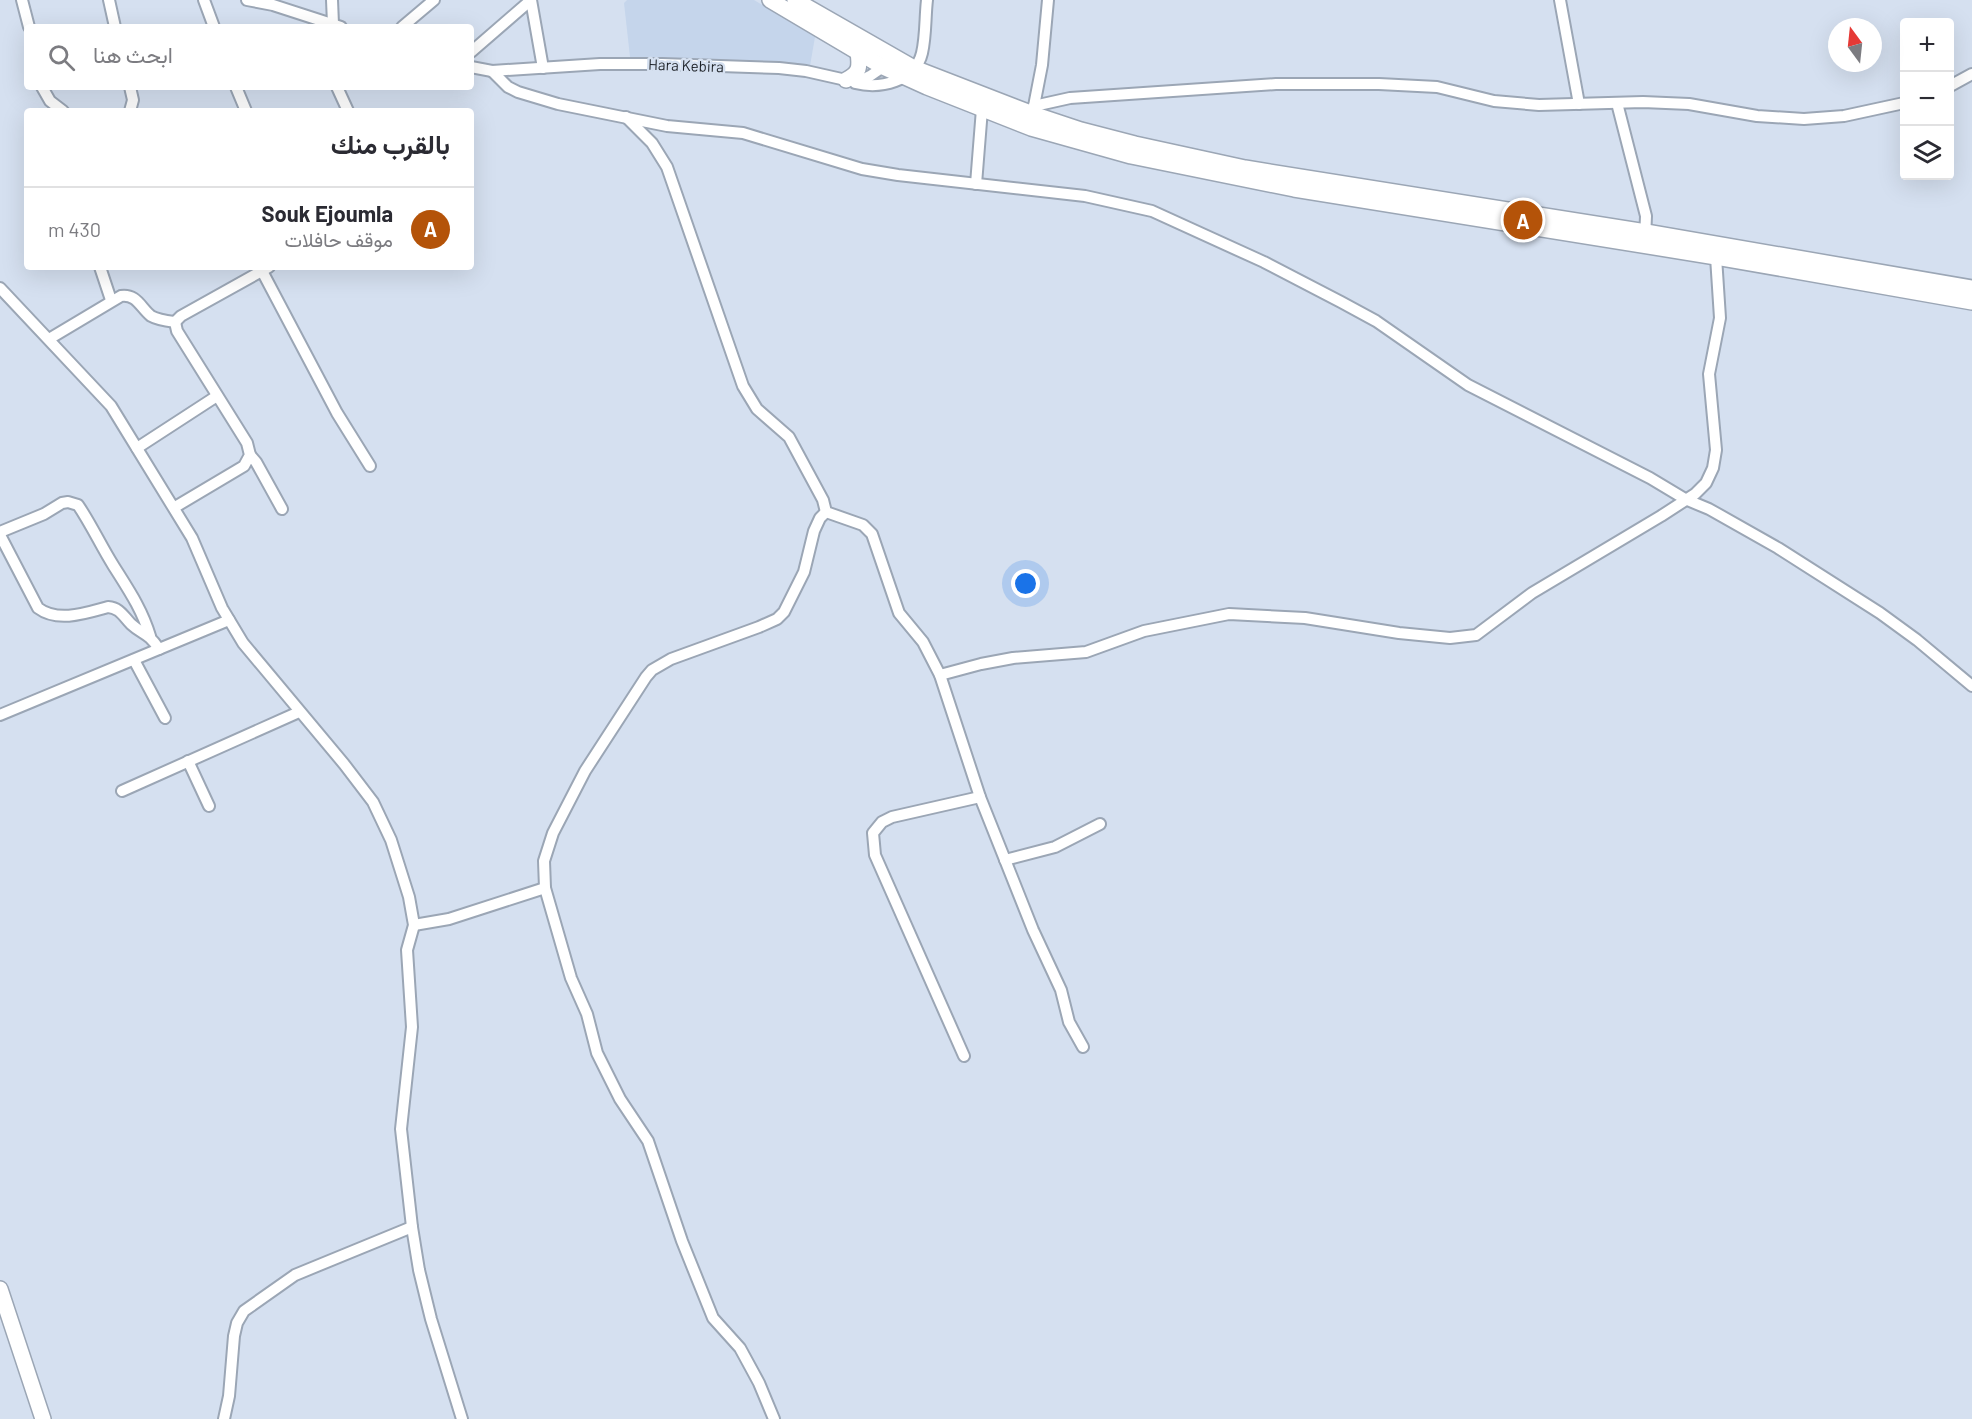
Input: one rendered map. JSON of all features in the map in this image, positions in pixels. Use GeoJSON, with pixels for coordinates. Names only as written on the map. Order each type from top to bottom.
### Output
{"type":"FeatureCollection","features":[{"type":"Feature","properties":{"kind":"main road"},"geometry":{"type":"LineString","coordinates":[[770,0],[858,52],[886,62],[982,109],[1033,116]]}},
{"type":"Feature","properties":{"kind":"main road"},"geometry":{"type":"LineString","coordinates":[[795,0],[886,62]]}},
{"type":"Feature","properties":{"kind":"main road"},"geometry":{"type":"LineString","coordinates":[[846,80],[859,71],[858,52]]}},
{"type":"Feature","properties":{"kind":"main road"},"geometry":{"type":"LineString","coordinates":[[909,73],[1033,116],[1131,156],[1645,238],[1822,269],[1972,302]]}},
{"type":"Feature","properties":{"kind":"main road"},"geometry":{"type":"LineString","coordinates":[[1645,238],[1716,257],[1972,288]]}},
{"type":"Feature","properties":{"kind":"main road"},"geometry":{"type":"LineString","coordinates":[[0,1289],[43,1419]]}},
{"type":"Feature","properties":{"kind":"street"},"geometry":{"type":"LineString","coordinates":[[22,0],[28,24]]}},
{"type":"Feature","properties":{"kind":"street"},"geometry":{"type":"LineString","coordinates":[[109,0],[114,24]]}},
{"type":"Feature","properties":{"kind":"street"},"geometry":{"type":"LineString","coordinates":[[204,0],[213,24]]}},
{"type":"Feature","properties":{"kind":"street"},"geometry":{"type":"LineString","coordinates":[[247,0],[272,3],[318,23]]}},
{"type":"Feature","properties":{"kind":"street"},"geometry":{"type":"LineString","coordinates":[[332,0],[337,24]]}},
{"type":"Feature","properties":{"kind":"street"},"geometry":{"type":"LineString","coordinates":[[406,24],[434,0]]}},
{"type":"Feature","properties":{"kind":"street"},"geometry":{"type":"LineString","coordinates":[[474,49],[531,0]]}},
{"type":"Feature","properties":{"kind":"street"},"geometry":{"type":"LineString","coordinates":[[531,0],[543,68]]}},
{"type":"Feature","properties":{"kind":"street"},"geometry":{"type":"LineString","coordinates":[[846,80],[878,86],[909,73],[920,60],[923,51],[927,0]]}},
{"type":"Feature","properties":{"kind":"street"},"geometry":{"type":"LineString","coordinates":[[1033,116],[1042,64],[1048,0]]}},
{"type":"Feature","properties":{"kind":"street"},"geometry":{"type":"LineString","coordinates":[[1560,0],[1579,104]]}},
{"type":"Feature","properties":{"kind":"street","name":"Hara Kebira"},"geometry":{"type":"LineString","coordinates":[[474,68],[492,71],[628,63],[760,67],[806,71],[846,80],[862,80],[886,62]]}},
{"type":"Feature","properties":{"kind":"street"},"geometry":{"type":"LineString","coordinates":[[492,71],[508,87],[529,97],[667,126],[744,133],[862,169],[1084,196],[1152,211],[1264,262],[1367,316],[1468,385],[1650,478],[1796,558],[1917,640],[1972,686]]}},
{"type":"Feature","properties":{"kind":"street"},"geometry":{"type":"LineString","coordinates":[[1954,84],[1972,74]]}},
{"type":"Feature","properties":{"kind":"street"},"geometry":{"type":"LineString","coordinates":[[1033,116],[1082,97],[1276,84],[1379,84],[1437,87],[1480,98],[1517,104],[1643,102],[1689,104],[1757,116],[1804,119],[1844,116],[1900,105]]}},
{"type":"Feature","properties":{"kind":"street"},"geometry":{"type":"LineString","coordinates":[[43,90],[47,108]]}},
{"type":"Feature","properties":{"kind":"street"},"geometry":{"type":"LineString","coordinates":[[44,90],[50,101],[59,108]]}},
{"type":"Feature","properties":{"kind":"street"},"geometry":{"type":"LineString","coordinates":[[131,90],[134,108]]}},
{"type":"Feature","properties":{"kind":"street"},"geometry":{"type":"LineString","coordinates":[[237,90],[242,107]]}},
{"type":"Feature","properties":{"kind":"street"},"geometry":{"type":"LineString","coordinates":[[338,90],[347,108]]}},
{"type":"Feature","properties":{"kind":"street"},"geometry":{"type":"LineString","coordinates":[[1617,103],[1646,216],[1645,238]]}},
{"type":"Feature","properties":{"kind":"street"},"geometry":{"type":"LineString","coordinates":[[976,184],[982,109]]}},
{"type":"Feature","properties":{"kind":"street"},"geometry":{"type":"LineString","coordinates":[[626,117],[652,143],[668,167],[711,298],[750,399],[789,437],[823,500],[826,512]]}},
{"type":"Feature","properties":{"kind":"street"},"geometry":{"type":"LineString","coordinates":[[940,675],[1013,658],[1086,652],[1144,631],[1229,614],[1305,618],[1399,633],[1450,638],[1476,635],[1541,587],[1661,516],[1701,489],[1713,468],[1716,450],[1709,374],[1720,318],[1716,257]]}},
{"type":"Feature","properties":{"kind":"street"},"geometry":{"type":"LineString","coordinates":[[101,270],[111,300]]}},
{"type":"Feature","properties":{"kind":"street"},"geometry":{"type":"LineString","coordinates":[[174,322],[264,270]]}},
{"type":"Feature","properties":{"kind":"street"},"geometry":{"type":"LineString","coordinates":[[266,270],[338,413],[370,466]]}},
{"type":"Feature","properties":{"kind":"street"},"geometry":{"type":"LineString","coordinates":[[0,288],[111,406],[175,507],[192,538],[213,590],[243,644],[373,802],[391,840],[410,897],[414,925],[407,950],[412,1027],[401,1129],[411,1227],[429,1309],[462,1419]]}},
{"type":"Feature","properties":{"kind":"street"},"geometry":{"type":"LineString","coordinates":[[49,339],[111,300],[128,295],[138,301],[151,316],[174,322]]}},
{"type":"Feature","properties":{"kind":"street"},"geometry":{"type":"LineString","coordinates":[[174,322],[177,331],[247,443],[250,455],[282,509]]}},
{"type":"Feature","properties":{"kind":"street"},"geometry":{"type":"LineString","coordinates":[[136,448],[217,396]]}},
{"type":"Feature","properties":{"kind":"street"},"geometry":{"type":"LineString","coordinates":[[175,507],[244,466],[250,455]]}},
{"type":"Feature","properties":{"kind":"street"},"geometry":{"type":"LineString","coordinates":[[1701,489],[1704,507]]}},
{"type":"Feature","properties":{"kind":"street"},"geometry":{"type":"LineString","coordinates":[[150,636],[132,625],[115,608],[108,607],[67,615],[46,614],[38,608],[0,534],[62,503],[78,505],[138,604],[150,636],[159,649]]}},
{"type":"Feature","properties":{"kind":"street"},"geometry":{"type":"LineString","coordinates":[[826,512],[862,525],[872,534],[899,613],[920,636],[940,675],[980,797],[1033,930],[1061,990],[1069,1022],[1083,1047]]}},
{"type":"Feature","properties":{"kind":"street"},"geometry":{"type":"LineString","coordinates":[[774,1419],[759,1383],[740,1348],[717,1324],[710,1312],[682,1241],[648,1140],[620,1099],[597,1053],[587,1014],[571,978],[545,888],[544,861],[553,834],[585,771],[635,691],[652,670],[671,659],[777,619],[784,612],[804,572],[814,531],[820,518],[826,512]]}},
{"type":"Feature","properties":{"kind":"street"},"geometry":{"type":"LineString","coordinates":[[0,715],[229,620]]}},
{"type":"Feature","properties":{"kind":"street"},"geometry":{"type":"LineString","coordinates":[[134,660],[165,718]]}},
{"type":"Feature","properties":{"kind":"street"},"geometry":{"type":"LineString","coordinates":[[122,791],[299,712]]}},
{"type":"Feature","properties":{"kind":"street"},"geometry":{"type":"LineString","coordinates":[[188,761],[209,806]]}},
{"type":"Feature","properties":{"kind":"street"},"geometry":{"type":"LineString","coordinates":[[964,1056],[875,855],[873,833],[882,822],[892,817],[980,797]]}},
{"type":"Feature","properties":{"kind":"street"},"geometry":{"type":"LineString","coordinates":[[1005,860],[1054,847],[1100,824]]}},
{"type":"Feature","properties":{"kind":"street"},"geometry":{"type":"LineString","coordinates":[[414,925],[449,919],[545,888]]}},
{"type":"Feature","properties":{"kind":"street"},"geometry":{"type":"LineString","coordinates":[[224,1419],[229,1396],[234,1336],[237,1323],[244,1311],[295,1275],[411,1227]]}},
{"type":"Feature","properties":{"kind":"shaded area"},"geometry":{"type":"Polygon","coordinates":[[[627,0],[754,0],[815,37],[810,66],[630,57],[624,3],[627,0]]]}},
{"type":"Feature","properties":{"kind":"place","name":"Souk Ejoumla"},"geometry":{"type":"Point","coordinates":[1523,220]}}]}
